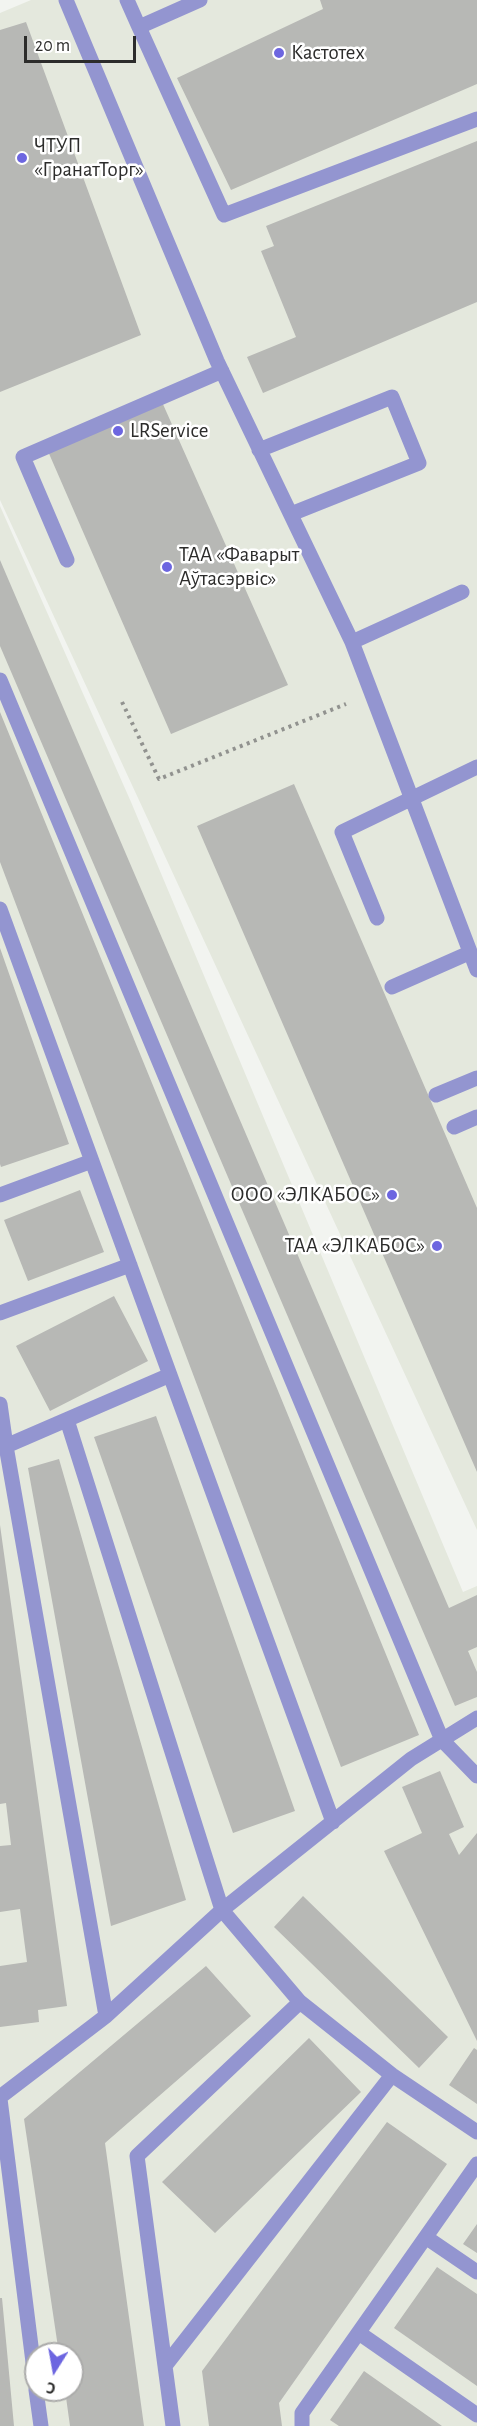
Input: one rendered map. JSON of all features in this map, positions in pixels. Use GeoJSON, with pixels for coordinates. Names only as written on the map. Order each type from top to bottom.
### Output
{"type":"FeatureCollection","features":[{"type":"Feature","properties":{"kind":"lane"},"geometry":{"type":"LineString","coordinates":[[66,0],[222,371],[352,642],[477,970]]}},
{"type":"Feature","properties":{"kind":"lane"},"geometry":{"type":"LineString","coordinates":[[127,0],[224,215],[477,119]]}},
{"type":"Feature","properties":{"kind":"lane"},"geometry":{"type":"LineString","coordinates":[[139,27],[200,0]]}},
{"type":"Feature","properties":{"kind":"lane"},"geometry":{"type":"LineString","coordinates":[[67,560],[23,457],[222,371]]}},
{"type":"Feature","properties":{"kind":"lane"},"geometry":{"type":"LineString","coordinates":[[260,450],[392,397],[419,463],[291,514]]}},
{"type":"Feature","properties":{"kind":"lane"},"geometry":{"type":"LineString","coordinates":[[352,642],[462,592]]}},
{"type":"Feature","properties":{"kind":"lane"},"geometry":{"type":"LineString","coordinates":[[0,680],[442,1740],[477,1776]]}},
{"type":"Feature","properties":{"kind":"lane"},"geometry":{"type":"LineString","coordinates":[[377,918],[342,832],[477,767]]}},
{"type":"Feature","properties":{"kind":"lane"},"geometry":{"type":"LineString","coordinates":[[0,909],[333,1822]]}},
{"type":"Feature","properties":{"kind":"lane"},"geometry":{"type":"LineString","coordinates":[[392,987],[469,953]]}},
{"type":"Feature","properties":{"kind":"lane"},"geometry":{"type":"LineString","coordinates":[[436,1095],[477,1078]]}},
{"type":"Feature","properties":{"kind":"lane"},"geometry":{"type":"LineString","coordinates":[[454,1127],[477,1117]]}},
{"type":"Feature","properties":{"kind":"lane"},"geometry":{"type":"LineString","coordinates":[[0,1195],[92,1161]]}},
{"type":"Feature","properties":{"kind":"lane"},"geometry":{"type":"LineString","coordinates":[[0,1313],[130,1265]]}},
{"type":"Feature","properties":{"kind":"lane"},"geometry":{"type":"LineString","coordinates":[[6,1446],[170,1375]]}},
{"type":"Feature","properties":{"kind":"lane"},"geometry":{"type":"LineString","coordinates":[[0,1404],[106,2016]]}},
{"type":"Feature","properties":{"kind":"lane"},"geometry":{"type":"LineString","coordinates":[[67,1420],[222,1910],[300,2001],[392,2075],[477,2132]]}},
{"type":"Feature","properties":{"kind":"lane"},"geometry":{"type":"LineString","coordinates":[[30,2342],[0,2098],[106,2016],[222,1910],[411,1759],[477,1718]]}},
{"type":"Feature","properties":{"kind":"lane"},"geometry":{"type":"LineString","coordinates":[[173,2426],[136,2156],[300,2001]]}},
{"type":"Feature","properties":{"kind":"lane"},"geometry":{"type":"LineString","coordinates":[[165,2366],[392,2075]]}},
{"type":"Feature","properties":{"kind":"lane"},"geometry":{"type":"LineString","coordinates":[[302,2426],[302,2414],[477,2164]]}},
{"type":"Feature","properties":{"kind":"lane"},"geometry":{"type":"LineString","coordinates":[[427,2238],[477,2272]]}},
{"type":"Feature","properties":{"kind":"lane"},"geometry":{"type":"LineString","coordinates":[[359,2333],[477,2415]]}},
{"type":"Feature","properties":{"kind":"lane"},"geometry":{"type":"LineString","coordinates":[[38,2402],[41,2426]]}},
{"type":"Feature","properties":{"kind":"path"},"geometry":{"type":"LineString","coordinates":[[122,702],[159,779],[371,694]]}},
{"type":"Feature","properties":{"kind":"shaded area"},"geometry":{"type":"Polygon","coordinates":[[[31,0],[477,0],[477,1530],[0,500],[0,13],[31,0]]]}},
{"type":"Feature","properties":{"kind":"shaded area"},"geometry":{"type":"Polygon","coordinates":[[[0,506],[131,802],[463,1592],[477,1586],[477,2426],[0,2426],[0,506]]]}},
{"type":"Feature","properties":{"kind":"building"},"geometry":{"type":"Polygon","coordinates":[[[320,0],[477,0],[477,84],[231,190],[177,78],[323,9],[320,0]]]}},
{"type":"Feature","properties":{"kind":"building"},"geometry":{"type":"Polygon","coordinates":[[[26,22],[141,335],[0,392],[0,30],[26,22]]]}},
{"type":"Feature","properties":{"kind":"building"},"geometry":{"type":"Polygon","coordinates":[[[477,141],[477,302],[263,393],[247,357],[296,337],[261,251],[274,246],[266,226],[477,141]]]}},
{"type":"Feature","properties":{"kind":"building","name":"ТАА «Фаварыт Аўтасэрвіс»"},"geometry":{"type":"Polygon","coordinates":[[[162,402],[288,685],[171,734],[47,449],[162,402]]]}},
{"type":"Feature","properties":{"kind":"building"},"geometry":{"type":"Polygon","coordinates":[[[0,560],[449,1608],[477,1595],[477,1647],[468,1651],[477,1672],[477,1697],[455,1706],[0,646],[0,560]]]}},
{"type":"Feature","properties":{"kind":"building"},"geometry":{"type":"Polygon","coordinates":[[[0,712],[419,1735],[341,1767],[0,862],[0,712]]]}},
{"type":"Feature","properties":{"kind":"building"},"geometry":{"type":"Polygon","coordinates":[[[294,784],[477,1208],[477,1472],[197,826],[294,784]]]}},
{"type":"Feature","properties":{"kind":"building"},"geometry":{"type":"Polygon","coordinates":[[[0,948],[69,1144],[1,1167],[0,1164],[0,948]]]}},
{"type":"Feature","properties":{"kind":"building"},"geometry":{"type":"Polygon","coordinates":[[[80,1190],[104,1252],[28,1281],[4,1220],[80,1190]]]}},
{"type":"Feature","properties":{"kind":"building"},"geometry":{"type":"Polygon","coordinates":[[[114,1296],[148,1361],[50,1411],[16,1346],[114,1296]]]}},
{"type":"Feature","properties":{"kind":"building"},"geometry":{"type":"Polygon","coordinates":[[[156,1416],[295,1811],[233,1833],[94,1437],[156,1416]]]}},
{"type":"Feature","properties":{"kind":"building"},"geometry":{"type":"Polygon","coordinates":[[[59,1459],[186,1900],[111,1926],[28,1468],[59,1459]]]}},
{"type":"Feature","properties":{"kind":"building"},"geometry":{"type":"Polygon","coordinates":[[[0,1525],[67,2006],[38,2010],[39,2022],[0,2027],[0,1966],[27,1962],[20,1909],[0,1912],[0,1846],[11,1845],[6,1803],[0,1804],[0,1525]]]}},
{"type":"Feature","properties":{"kind":"building"},"geometry":{"type":"Polygon","coordinates":[[[440,1771],[464,1827],[449,1834],[459,1855],[477,1833],[477,2041],[384,1851],[422,1833],[402,1787],[440,1771]]]}},
{"type":"Feature","properties":{"kind":"building"},"geometry":{"type":"Polygon","coordinates":[[[303,1896],[448,2037],[419,2068],[274,1927],[303,1896]]]}},
{"type":"Feature","properties":{"kind":"building"},"geometry":{"type":"Polygon","coordinates":[[[206,1966],[251,2016],[105,2143],[144,2426],[70,2426],[67,2402],[84,2402],[84,2342],[57,2342],[24,2119],[206,1966]]]}},
{"type":"Feature","properties":{"kind":"building"},"geometry":{"type":"Polygon","coordinates":[[[309,2038],[361,2092],[215,2233],[162,2182],[309,2038]]]}},
{"type":"Feature","properties":{"kind":"building"},"geometry":{"type":"Polygon","coordinates":[[[474,2048],[477,2050],[477,2104],[449,2085],[474,2048]]]}},
{"type":"Feature","properties":{"kind":"building"},"geometry":{"type":"Polygon","coordinates":[[[387,2122],[447,2164],[279,2403],[282,2426],[209,2426],[202,2371],[387,2122]]]}},
{"type":"Feature","properties":{"kind":"building"},"geometry":{"type":"Polygon","coordinates":[[[477,2224],[477,2253],[463,2244],[477,2224]]]}},
{"type":"Feature","properties":{"kind":"building"},"geometry":{"type":"Polygon","coordinates":[[[437,2267],[477,2294],[477,2386],[394,2328],[437,2267]]]}},
{"type":"Feature","properties":{"kind":"building"},"geometry":{"type":"Polygon","coordinates":[[[0,2298],[2,2298],[14,2426],[0,2426],[0,2298]]]}},
{"type":"Feature","properties":{"kind":"building"},"geometry":{"type":"Polygon","coordinates":[[[364,2371],[442,2426],[339,2426],[330,2420],[364,2371]]]}},
{"type":"Feature","properties":{"kind":"place","name":"Кастотех"},"geometry":{"type":"Point","coordinates":[279,53]}},
{"type":"Feature","properties":{"kind":"place","name":"ЧТУП «ГранатТорг»"},"geometry":{"type":"Point","coordinates":[22,158]}},
{"type":"Feature","properties":{"kind":"place","name":"LRService"},"geometry":{"type":"Point","coordinates":[118,431]}},
{"type":"Feature","properties":{"kind":"place","name":"ТАА «Фаварыт Аўтасэрвіс»"},"geometry":{"type":"Point","coordinates":[167,567]}},
{"type":"Feature","properties":{"kind":"place","name":"ООО «ЭЛКАБОС»"},"geometry":{"type":"Point","coordinates":[392,1195]}},
{"type":"Feature","properties":{"kind":"place","name":"ТАА «ЭЛКАБОС»"},"geometry":{"type":"Point","coordinates":[437,1246]}}]}
